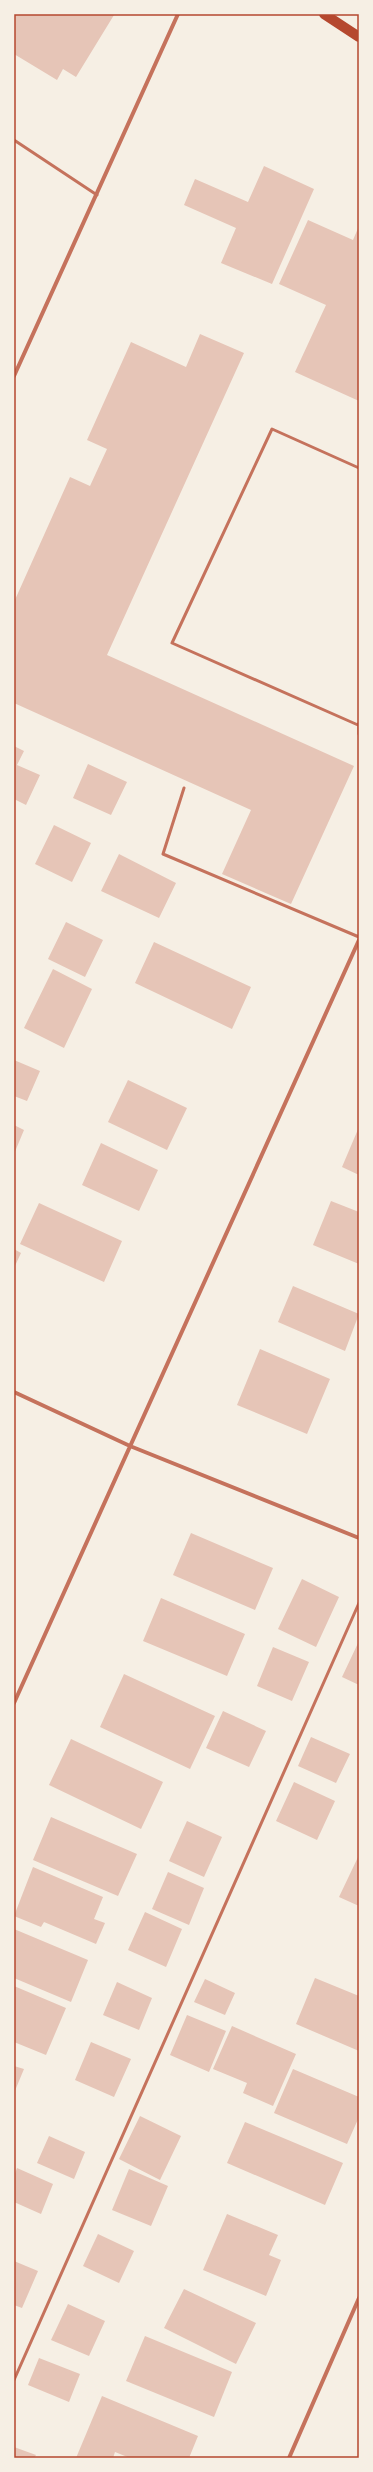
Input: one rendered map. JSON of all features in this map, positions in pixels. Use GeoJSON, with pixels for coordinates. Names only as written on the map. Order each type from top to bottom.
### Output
{"type":"FeatureCollection","features":[{"type":"Feature","properties":{"kind":"main road"},"geometry":{"type":"LineString","coordinates":[[324,14],[359,37]]}},
{"type":"Feature","properties":{"kind":"street"},"geometry":{"type":"LineString","coordinates":[[14,376],[178,14]]}},
{"type":"Feature","properties":{"kind":"street"},"geometry":{"type":"LineString","coordinates":[[14,1703],[359,940]]}},
{"type":"Feature","properties":{"kind":"street"},"geometry":{"type":"LineString","coordinates":[[14,1392],[130,1446],[359,1538]]}},
{"type":"Feature","properties":{"kind":"street"},"geometry":{"type":"LineString","coordinates":[[289,2458],[359,2298]]}},
{"type":"Feature","properties":{"kind":"lane"},"geometry":{"type":"LineString","coordinates":[[14,140],[97,195]]}},
{"type":"Feature","properties":{"kind":"lane"},"geometry":{"type":"LineString","coordinates":[[359,468],[272,429],[172,643],[358,724],[359,734]]}},
{"type":"Feature","properties":{"kind":"lane"},"geometry":{"type":"LineString","coordinates":[[184,788],[163,854],[359,937]]}},
{"type":"Feature","properties":{"kind":"lane"},"geometry":{"type":"LineString","coordinates":[[14,2380],[359,1603]]}},
{"type":"Feature","properties":{"kind":"building"},"geometry":{"type":"Polygon","coordinates":[[[14,14],[114,15],[76,77],[63,69],[57,80],[14,54],[14,14]]]}},
{"type":"Feature","properties":{"kind":"building"},"geometry":{"type":"Polygon","coordinates":[[[264,166],[314,189],[272,284],[221,263],[236,228],[184,205],[195,179],[248,202],[264,166]]]}},
{"type":"Feature","properties":{"kind":"building"},"geometry":{"type":"Polygon","coordinates":[[[308,220],[353,240],[359,226],[359,401],[295,372],[326,305],[279,284],[308,220]]]}},
{"type":"Feature","properties":{"kind":"building"},"geometry":{"type":"Polygon","coordinates":[[[200,334],[244,353],[107,655],[354,766],[291,904],[222,874],[251,810],[14,703],[14,602],[70,477],[90,486],[107,449],[87,440],[131,342],[186,367],[200,334]]]}},
{"type":"Feature","properties":{"kind":"building"},"geometry":{"type":"Polygon","coordinates":[[[14,746],[24,751],[17,765],[40,775],[26,805],[14,799],[14,746]]]}},
{"type":"Feature","properties":{"kind":"building"},"geometry":{"type":"Polygon","coordinates":[[[88,764],[127,782],[111,815],[73,798],[88,764]]]}},
{"type":"Feature","properties":{"kind":"building"},"geometry":{"type":"Polygon","coordinates":[[[54,825],[91,843],[72,882],[35,864],[54,825]]]}},
{"type":"Feature","properties":{"kind":"building"},"geometry":{"type":"Polygon","coordinates":[[[119,854],[176,883],[159,918],[101,891],[119,854]]]}},
{"type":"Feature","properties":{"kind":"building"},"geometry":{"type":"Polygon","coordinates":[[[66,922],[103,940],[85,977],[48,959],[66,922]]]}},
{"type":"Feature","properties":{"kind":"building"},"geometry":{"type":"Polygon","coordinates":[[[154,942],[251,987],[232,1029],[135,983],[154,942]]]}},
{"type":"Feature","properties":{"kind":"building"},"geometry":{"type":"Polygon","coordinates":[[[53,969],[92,989],[64,1048],[24,1028],[53,969]]]}},
{"type":"Feature","properties":{"kind":"building"},"geometry":{"type":"Polygon","coordinates":[[[14,1060],[40,1071],[27,1101],[14,1096],[14,1060]]]}},
{"type":"Feature","properties":{"kind":"building"},"geometry":{"type":"Polygon","coordinates":[[[128,1080],[187,1108],[167,1150],[108,1122],[128,1080]]]}},
{"type":"Feature","properties":{"kind":"building"},"geometry":{"type":"Polygon","coordinates":[[[14,1125],[24,1130],[14,1154],[14,1125]]]}},
{"type":"Feature","properties":{"kind":"building"},"geometry":{"type":"Polygon","coordinates":[[[359,1127],[359,1175],[342,1167],[359,1127]]]}},
{"type":"Feature","properties":{"kind":"building"},"geometry":{"type":"Polygon","coordinates":[[[101,1143],[158,1170],[139,1211],[82,1185],[101,1143]]]}},
{"type":"Feature","properties":{"kind":"building"},"geometry":{"type":"Polygon","coordinates":[[[331,1201],[359,1212],[359,1264],[313,1245],[331,1201]]]}},
{"type":"Feature","properties":{"kind":"building"},"geometry":{"type":"Polygon","coordinates":[[[39,1203],[122,1241],[104,1282],[20,1244],[39,1203]]]}},
{"type":"Feature","properties":{"kind":"building"},"geometry":{"type":"Polygon","coordinates":[[[14,1249],[21,1253],[14,1268],[14,1249]]]}},
{"type":"Feature","properties":{"kind":"building"},"geometry":{"type":"Polygon","coordinates":[[[293,1286],[359,1314],[345,1351],[278,1322],[293,1286]]]}},
{"type":"Feature","properties":{"kind":"building"},"geometry":{"type":"Polygon","coordinates":[[[260,1349],[330,1379],[307,1434],[237,1405],[260,1349]]]}},
{"type":"Feature","properties":{"kind":"building"},"geometry":{"type":"Polygon","coordinates":[[[191,1533],[273,1568],[255,1610],[173,1575],[191,1533]]]}},
{"type":"Feature","properties":{"kind":"building"},"geometry":{"type":"Polygon","coordinates":[[[302,1579],[339,1597],[316,1647],[278,1629],[302,1579]]]}},
{"type":"Feature","properties":{"kind":"building"},"geometry":{"type":"Polygon","coordinates":[[[161,1598],[245,1634],[227,1676],[143,1641],[161,1598]]]}},
{"type":"Feature","properties":{"kind":"building"},"geometry":{"type":"Polygon","coordinates":[[[359,1641],[359,1685],[342,1677],[359,1641]]]}},
{"type":"Feature","properties":{"kind":"building"},"geometry":{"type":"Polygon","coordinates":[[[273,1647],[309,1662],[292,1701],[257,1686],[273,1647]]]}},
{"type":"Feature","properties":{"kind":"building"},"geometry":{"type":"Polygon","coordinates":[[[124,1674],[215,1716],[190,1769],[100,1727],[124,1674]]]}},
{"type":"Feature","properties":{"kind":"building"},"geometry":{"type":"Polygon","coordinates":[[[223,1711],[266,1731],[249,1767],[206,1748],[223,1711]]]}},
{"type":"Feature","properties":{"kind":"building"},"geometry":{"type":"Polygon","coordinates":[[[311,1737],[350,1754],[336,1783],[298,1766],[311,1737]]]}},
{"type":"Feature","properties":{"kind":"building"},"geometry":{"type":"Polygon","coordinates":[[[71,1739],[163,1782],[141,1829],[49,1785],[71,1739]]]}},
{"type":"Feature","properties":{"kind":"building"},"geometry":{"type":"Polygon","coordinates":[[[294,1782],[335,1801],[317,1840],[276,1821],[294,1782]]]}},
{"type":"Feature","properties":{"kind":"building"},"geometry":{"type":"Polygon","coordinates":[[[51,1817],[137,1854],[118,1896],[33,1860],[51,1817]]]}},
{"type":"Feature","properties":{"kind":"building"},"geometry":{"type":"Polygon","coordinates":[[[187,1821],[222,1837],[204,1877],[169,1861],[187,1821]]]}},
{"type":"Feature","properties":{"kind":"building"},"geometry":{"type":"Polygon","coordinates":[[[359,1855],[359,1906],[339,1897],[359,1855]]]}},
{"type":"Feature","properties":{"kind":"building"},"geometry":{"type":"Polygon","coordinates":[[[33,1867],[103,1897],[94,1919],[105,1923],[96,1944],[44,1922],[41,1927],[14,1916],[33,1867]]]}},
{"type":"Feature","properties":{"kind":"building"},"geometry":{"type":"Polygon","coordinates":[[[168,1872],[204,1888],[189,1925],[152,1909],[168,1872]]]}},
{"type":"Feature","properties":{"kind":"building"},"geometry":{"type":"Polygon","coordinates":[[[145,1912],[182,1929],[166,1967],[128,1950],[145,1912]]]}},
{"type":"Feature","properties":{"kind":"building"},"geometry":{"type":"Polygon","coordinates":[[[14,1929],[88,1960],[71,2002],[14,1978],[14,1929]]]}},
{"type":"Feature","properties":{"kind":"building"},"geometry":{"type":"Polygon","coordinates":[[[315,1978],[359,1996],[359,2051],[296,2024],[315,1978]]]}},
{"type":"Feature","properties":{"kind":"building"},"geometry":{"type":"Polygon","coordinates":[[[205,1979],[235,1993],[225,2015],[194,2002],[205,1979]]]}},
{"type":"Feature","properties":{"kind":"building"},"geometry":{"type":"Polygon","coordinates":[[[117,1982],[152,1998],[139,2030],[103,2015],[117,1982]]]}},
{"type":"Feature","properties":{"kind":"building"},"geometry":{"type":"Polygon","coordinates":[[[14,1986],[66,2008],[46,2055],[14,2042],[14,1986]]]}},
{"type":"Feature","properties":{"kind":"building"},"geometry":{"type":"Polygon","coordinates":[[[187,2015],[226,2031],[209,2072],[170,2055],[187,2015]]]}},
{"type":"Feature","properties":{"kind":"building"},"geometry":{"type":"Polygon","coordinates":[[[232,2026],[296,2054],[273,2106],[243,2093],[247,2083],[213,2069],[232,2026]]]}},
{"type":"Feature","properties":{"kind":"building"},"geometry":{"type":"Polygon","coordinates":[[[91,2042],[131,2059],[114,2097],[75,2080],[91,2042]]]}},
{"type":"Feature","properties":{"kind":"building"},"geometry":{"type":"Polygon","coordinates":[[[14,2066],[24,2069],[14,2093],[14,2066]]]}},
{"type":"Feature","properties":{"kind":"building"},"geometry":{"type":"Polygon","coordinates":[[[293,2069],[359,2097],[359,2117],[347,2144],[274,2113],[293,2069]]]}},
{"type":"Feature","properties":{"kind":"building"},"geometry":{"type":"Polygon","coordinates":[[[140,2116],[181,2136],[160,2180],[119,2159],[140,2116]]]}},
{"type":"Feature","properties":{"kind":"building"},"geometry":{"type":"Polygon","coordinates":[[[245,2122],[343,2163],[325,2205],[227,2163],[245,2122]]]}},
{"type":"Feature","properties":{"kind":"building"},"geometry":{"type":"Polygon","coordinates":[[[49,2136],[85,2152],[74,2179],[37,2163],[49,2136]]]}},
{"type":"Feature","properties":{"kind":"building"},"geometry":{"type":"Polygon","coordinates":[[[17,2168],[53,2184],[41,2214],[14,2202],[14,2176],[17,2168]]]}},
{"type":"Feature","properties":{"kind":"building"},"geometry":{"type":"Polygon","coordinates":[[[129,2169],[168,2186],[151,2226],[112,2210],[129,2169]]]}},
{"type":"Feature","properties":{"kind":"building"},"geometry":{"type":"Polygon","coordinates":[[[227,2214],[278,2235],[269,2255],[281,2260],[266,2296],[203,2270],[227,2214]]]}},
{"type":"Feature","properties":{"kind":"building"},"geometry":{"type":"Polygon","coordinates":[[[98,2234],[134,2251],[119,2283],[83,2266],[98,2234]]]}},
{"type":"Feature","properties":{"kind":"building"},"geometry":{"type":"Polygon","coordinates":[[[14,2261],[38,2271],[22,2308],[14,2305],[14,2261]]]}},
{"type":"Feature","properties":{"kind":"building"},"geometry":{"type":"Polygon","coordinates":[[[184,2289],[256,2323],[236,2364],[164,2328],[184,2289]]]}},
{"type":"Feature","properties":{"kind":"building"},"geometry":{"type":"Polygon","coordinates":[[[68,2304],[105,2321],[89,2356],[51,2340],[68,2304]]]}},
{"type":"Feature","properties":{"kind":"building"},"geometry":{"type":"Polygon","coordinates":[[[145,2336],[232,2372],[214,2417],[126,2381],[145,2336]]]}},
{"type":"Feature","properties":{"kind":"building"},"geometry":{"type":"Polygon","coordinates":[[[39,2358],[80,2374],[69,2402],[28,2385],[39,2358]]]}},
{"type":"Feature","properties":{"kind":"building"},"geometry":{"type":"Polygon","coordinates":[[[102,2396],[198,2436],[189,2458],[130,2458],[115,2452],[113,2458],[76,2458],[102,2396]]]}},
{"type":"Feature","properties":{"kind":"building"},"geometry":{"type":"Polygon","coordinates":[[[14,2447],[36,2455],[34,2458],[14,2458],[14,2447]]]}}]}
